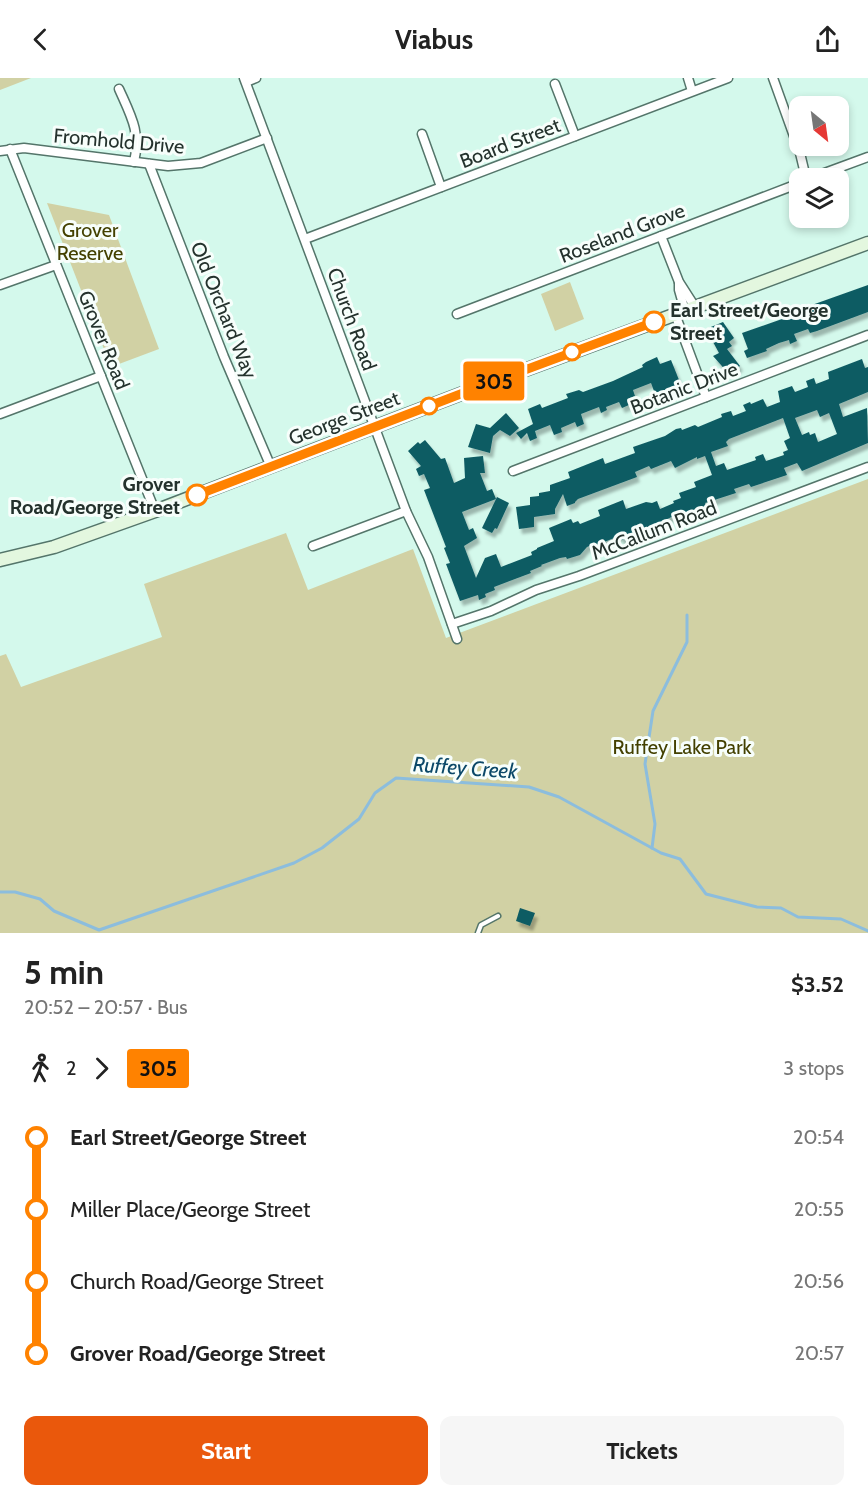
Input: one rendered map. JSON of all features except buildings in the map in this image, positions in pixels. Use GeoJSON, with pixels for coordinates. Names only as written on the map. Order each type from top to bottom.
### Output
{"type":"FeatureCollection","features":[{"type":"Feature","properties":{"kind":"main road","name":"George Street"},"geometry":{"type":"LineString","coordinates":[[0,560],[35,553],[155,511],[868,243]]}},
{"type":"Feature","properties":{"kind":"street"},"geometry":{"type":"LineString","coordinates":[[245,80],[256,78]]}},
{"type":"Feature","properties":{"kind":"street"},"geometry":{"type":"LineString","coordinates":[[688,78],[695,90]]}},
{"type":"Feature","properties":{"kind":"street"},"geometry":{"type":"LineString","coordinates":[[693,78],[695,90]]}},
{"type":"Feature","properties":{"kind":"street","name":"Board Street"},"geometry":{"type":"LineString","coordinates":[[304,238],[728,78]]}},
{"type":"Feature","properties":{"kind":"street"},"geometry":{"type":"LineString","coordinates":[[773,78],[807,168]]}},
{"type":"Feature","properties":{"kind":"street","name":"Church Road"},"geometry":{"type":"LineString","coordinates":[[245,80],[406,512],[428,557],[457,639]]}},
{"type":"Feature","properties":{"kind":"street"},"geometry":{"type":"LineString","coordinates":[[555,84],[575,136]]}},
{"type":"Feature","properties":{"kind":"street"},"geometry":{"type":"LineString","coordinates":[[119,89],[136,129],[138,145],[134,162]]}},
{"type":"Feature","properties":{"kind":"street"},"geometry":{"type":"LineString","coordinates":[[422,134],[441,187]]}},
{"type":"Feature","properties":{"kind":"street","name":"Fromhold Drive"},"geometry":{"type":"LineString","coordinates":[[0,151],[24,148],[168,166],[201,163],[267,138]]}},
{"type":"Feature","properties":{"kind":"street","name":"Grover Road"},"geometry":{"type":"LineString","coordinates":[[10,149],[155,511]]}},
{"type":"Feature","properties":{"kind":"street"},"geometry":{"type":"LineString","coordinates":[[838,168],[868,157]]}},
{"type":"Feature","properties":{"kind":"street","name":"Old Orchard Way"},"geometry":{"type":"LineString","coordinates":[[149,164],[224,357],[271,467]]}},
{"type":"Feature","properties":{"kind":"street","name":"Roseland Grove"},"geometry":{"type":"LineString","coordinates":[[457,314],[789,187]]}},
{"type":"Feature","properties":{"kind":"street"},"geometry":{"type":"LineString","coordinates":[[661,236],[679,282],[679,290],[706,397]]}},
{"type":"Feature","properties":{"kind":"street"},"geometry":{"type":"LineString","coordinates":[[0,285],[56,265]]}},
{"type":"Feature","properties":{"kind":"street","name":"Botanic Drive"},"geometry":{"type":"LineString","coordinates":[[513,471],[868,335]]}},
{"type":"Feature","properties":{"kind":"street"},"geometry":{"type":"LineString","coordinates":[[0,414],[100,376]]}},
{"type":"Feature","properties":{"kind":"street","name":"McCallum Road"},"geometry":{"type":"LineString","coordinates":[[452,624],[491,611],[536,590],[579,576],[868,467]]}},
{"type":"Feature","properties":{"kind":"street"},"geometry":{"type":"LineString","coordinates":[[313,546],[406,512]]}},
{"type":"Feature","properties":{"kind":"lane"},"geometry":{"type":"LineString","coordinates":[[478,933],[481,925],[498,916]]}},
{"type":"Feature","properties":{"kind":"green space"},"geometry":{"type":"Polygon","coordinates":[[[0,78],[31,78],[0,90],[0,78]]]}},
{"type":"Feature","properties":{"kind":"green space","name":"Grover Reserve"},"geometry":{"type":"Polygon","coordinates":[[[47,203],[109,215],[159,349],[111,367],[47,203]]]}},
{"type":"Feature","properties":{"kind":"green space"},"geometry":{"type":"Polygon","coordinates":[[[570,282],[584,319],[555,331],[541,294],[570,282]]]}},
{"type":"Feature","properties":{"kind":"green space","name":"Ruffey Lake Park"},"geometry":{"type":"Polygon","coordinates":[[[868,479],[868,933],[0,933],[0,656],[6,654],[21,687],[162,637],[144,584],[286,533],[308,590],[413,549],[446,638],[868,479]]]}},
{"type":"Feature","properties":{"kind":"waterway"},"geometry":{"type":"LineString","coordinates":[[652,848],[655,824],[645,764],[653,711],[687,642],[687,615]]}},
{"type":"Feature","properties":{"kind":"waterway","name":"Ruffey Creek"},"geometry":{"type":"LineString","coordinates":[[0,892],[15,892],[40,899],[54,911],[99,930],[294,863],[322,848],[359,819],[375,793],[396,778],[529,787],[559,797],[661,853],[680,859],[706,894],[757,907],[781,908],[798,917],[841,919],[868,931]]}},
{"type":"Feature","properties":{"kind":"bus line","name":"305"},"geometry":{"type":"LineString","coordinates":[[197,495],[654,322]]}},
{"type":"Feature","properties":{"kind":"place","name":"Earl Street/George Street"},"geometry":{"type":"Point","coordinates":[654,322]}},
{"type":"Feature","properties":{"kind":"place","name":"Grover Road/George Street"},"geometry":{"type":"Point","coordinates":[197,495]}}]}
